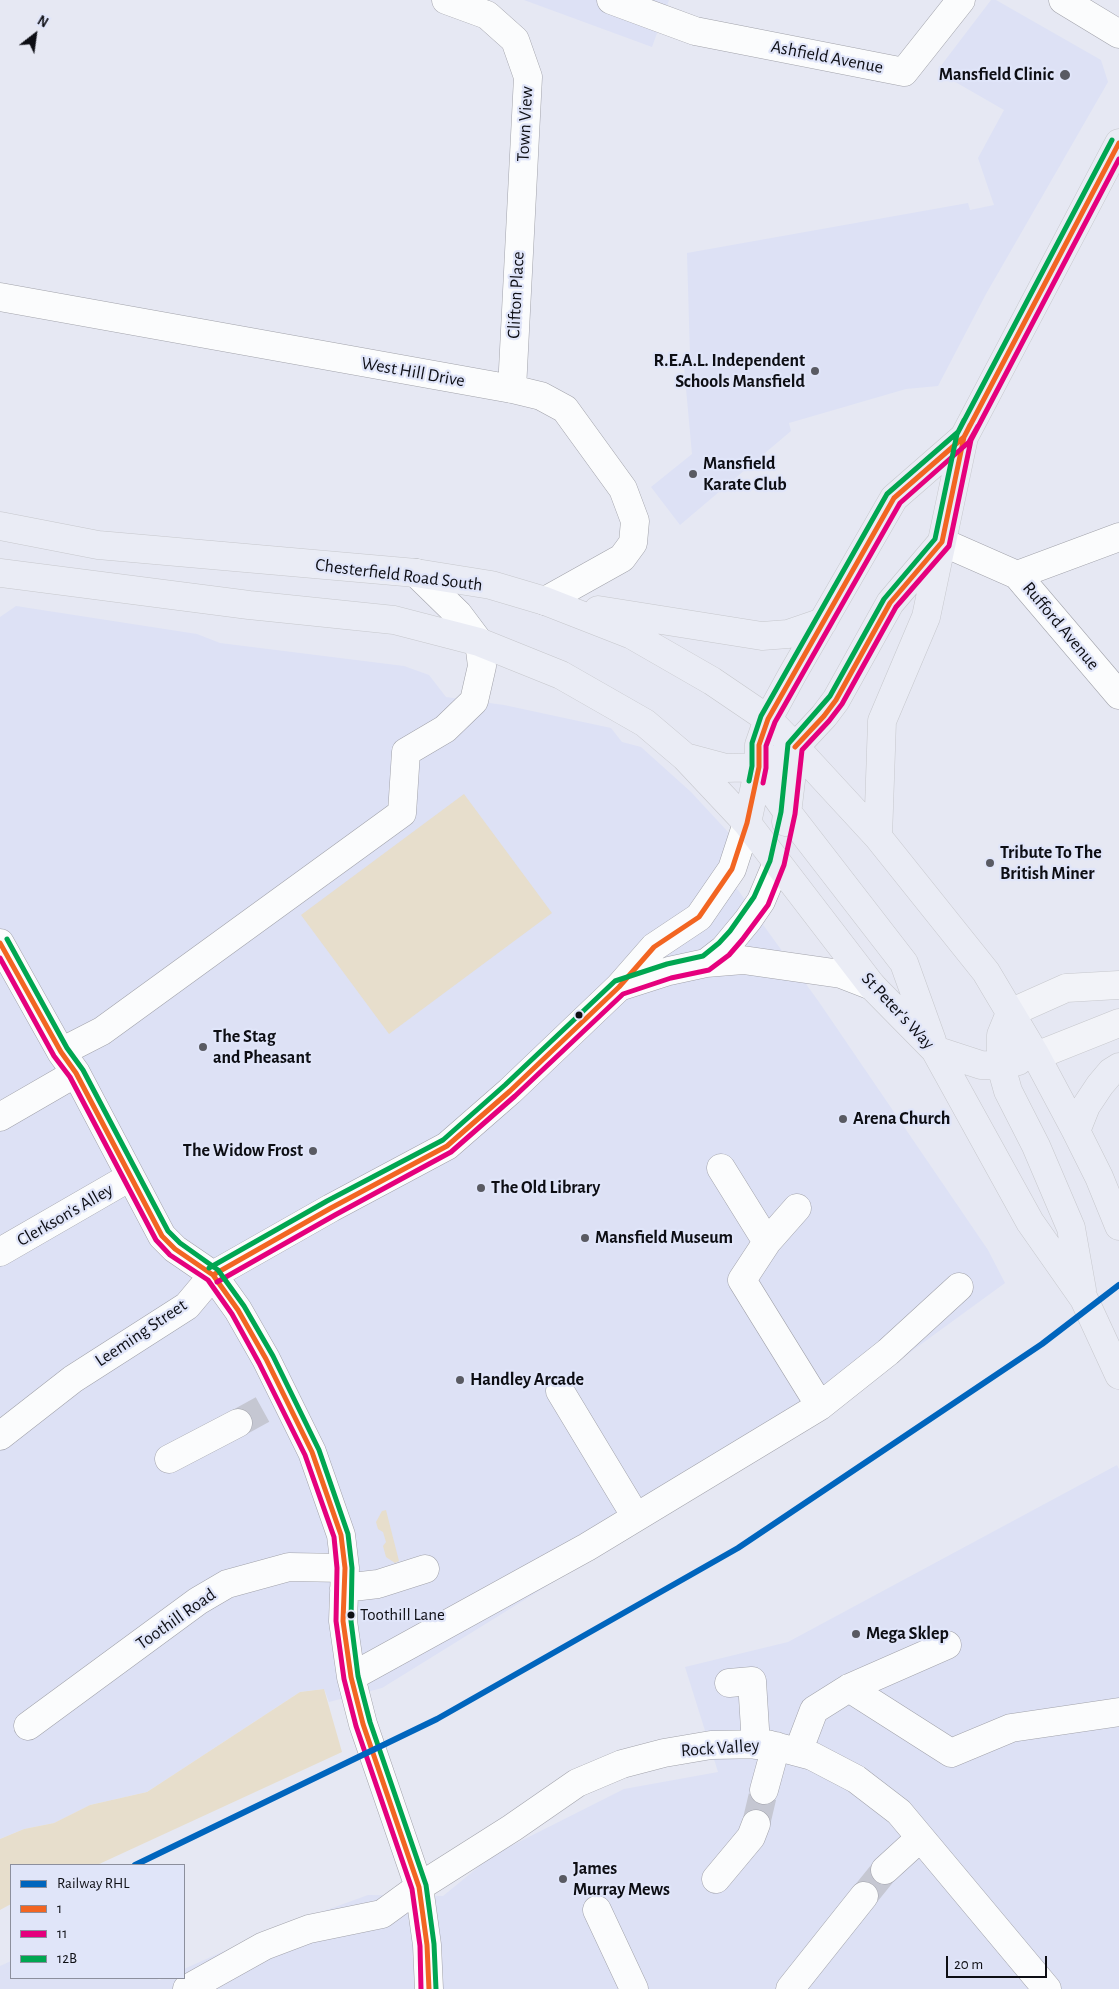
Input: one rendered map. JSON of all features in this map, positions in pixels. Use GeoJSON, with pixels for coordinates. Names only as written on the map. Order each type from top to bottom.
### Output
{"type":"FeatureCollection","features":[{"type":"Feature","properties":{"kind":"highway"},"geometry":{"type":"LineString","coordinates":[[878,837],[882,721],[926,617],[964,437],[1119,143]]}},
{"type":"Feature","properties":{"kind":"highway"},"geometry":{"type":"LineString","coordinates":[[747,823],[759,767],[759,744],[768,719],[822,622],[894,498],[964,437]]}},
{"type":"Feature","properties":{"kind":"highway","name":"Chesterfield Road South"},"geometry":{"type":"LineString","coordinates":[[0,526],[98,545],[416,573],[491,585],[545,601],[632,635],[712,681],[768,719]]}},
{"type":"Feature","properties":{"kind":"highway"},"geometry":{"type":"LineString","coordinates":[[685,756],[726,768],[759,767],[778,760],[795,747],[836,700],[890,603],[942,542]]}},
{"type":"Feature","properties":{"kind":"highway"},"geometry":{"type":"LineString","coordinates":[[0,573],[249,605],[394,620],[479,642]]}},
{"type":"Feature","properties":{"kind":"highway"},"geometry":{"type":"LineString","coordinates":[[545,601],[758,636],[788,634],[822,622]]}},
{"type":"Feature","properties":{"kind":"highway","name":"St Peter's Way"},"geometry":{"type":"LineString","coordinates":[[479,642],[561,675],[645,723],[685,756],[747,823],[872,986],[935,1050],[1030,1222],[1084,1299],[1119,1375]]}},
{"type":"Feature","properties":{"kind":"highway"},"geometry":{"type":"LineString","coordinates":[[768,719],[878,837],[986,972],[1036,1056],[1076,1131],[1099,1177],[1119,1226]]}},
{"type":"Feature","properties":{"kind":"highway"},"geometry":{"type":"LineString","coordinates":[[777,863],[788,813],[795,747]]}},
{"type":"Feature","properties":{"kind":"highway"},"geometry":{"type":"LineString","coordinates":[[759,767],[771,789],[788,813],[904,963],[935,1050],[981,1066],[1001,1066],[1036,1056]]}},
{"type":"Feature","properties":{"kind":"highway"},"geometry":{"type":"LineString","coordinates":[[1010,1013],[1002,1035],[1001,1066],[1008,1092],[1036,1146],[1071,1228],[1084,1299]]}},
{"type":"Feature","properties":{"kind":"highway"},"geometry":{"type":"LineString","coordinates":[[1076,1131],[1086,1106],[1100,1085],[1111,1072],[1119,1067]]}},
{"type":"Feature","properties":{"kind":"main road"},"geometry":{"type":"LineString","coordinates":[[1010,1013],[1066,988],[1119,985]]}},
{"type":"Feature","properties":{"kind":"main road"},"geometry":{"type":"LineString","coordinates":[[1036,1056],[1119,1023]]}},
{"type":"Feature","properties":{"kind":"street","name":"Town View"},"geometry":{"type":"LineString","coordinates":[[446,0],[487,15],[515,40],[528,76],[521,200]]}},
{"type":"Feature","properties":{"kind":"street","name":"Ashfield Avenue"},"geometry":{"type":"LineString","coordinates":[[611,0],[695,31],[904,72],[961,0]]}},
{"type":"Feature","properties":{"kind":"street"},"geometry":{"type":"LineString","coordinates":[[1063,0],[1119,34]]}},
{"type":"Feature","properties":{"kind":"street","name":"Clifton Place"},"geometry":{"type":"LineString","coordinates":[[512,389],[521,200]]}},
{"type":"Feature","properties":{"kind":"street","name":"West Hill Drive"},"geometry":{"type":"LineString","coordinates":[[0,298],[512,389],[541,396],[565,409],[623,489],[635,521],[633,543],[622,558],[545,601]]}},
{"type":"Feature","properties":{"kind":"street"},"geometry":{"type":"LineString","coordinates":[[1017,575],[1119,537]]}},
{"type":"Feature","properties":{"kind":"street","name":"Rufford Avenue"},"geometry":{"type":"LineString","coordinates":[[942,542],[1017,575],[1119,695]]}},
{"type":"Feature","properties":{"kind":"street"},"geometry":{"type":"LineString","coordinates":[[0,1117],[68,1062],[102,1030],[402,813],[406,752],[445,729],[474,701],[482,666],[479,642],[458,614],[416,573]]}},
{"type":"Feature","properties":{"kind":"street","name":"Leeming Street"},"geometry":{"type":"LineString","coordinates":[[0,1436],[73,1378],[187,1306],[214,1275],[331,1208],[447,1146],[510,1091],[619,987],[654,947],[699,917],[732,869],[747,823]]}},
{"type":"Feature","properties":{"kind":"street","name":"Leeming Street"},"geometry":{"type":"LineString","coordinates":[[706,963],[724,949],[748,920],[761,901],[777,863]]}},
{"type":"Feature","properties":{"kind":"street"},"geometry":{"type":"LineString","coordinates":[[0,944],[68,1062],[162,1236],[175,1249],[214,1275],[252,1334],[276,1403],[312,1452],[341,1535],[344,1578],[343,1621],[350,1677],[363,1724],[418,1887],[427,1945],[429,1989]]}},
{"type":"Feature","properties":{"kind":"street","name":"Leeming Street"},"geometry":{"type":"LineString","coordinates":[[619,987],[669,971],[706,963],[742,960],[842,974],[872,986]]}},
{"type":"Feature","properties":{"kind":"street"},"geometry":{"type":"LineString","coordinates":[[721,1168],[768,1242]]}},
{"type":"Feature","properties":{"kind":"street","name":"Clerkson's Alley"},"geometry":{"type":"LineString","coordinates":[[0,1252],[130,1177]]}},
{"type":"Feature","properties":{"kind":"street"},"geometry":{"type":"LineString","coordinates":[[797,1208],[768,1242],[742,1280],[820,1406]]}},
{"type":"Feature","properties":{"kind":"street"},"geometry":{"type":"LineString","coordinates":[[350,1677],[587,1547],[820,1406],[888,1352],[959,1287]]}},
{"type":"Feature","properties":{"kind":"street"},"geometry":{"type":"LineString","coordinates":[[560,1391],[636,1516]]}},
{"type":"Feature","properties":{"kind":"street"},"geometry":{"type":"LineString","coordinates":[[169,1459],[238,1423]]}},
{"type":"Feature","properties":{"kind":"street","name":"Toothill Road"},"geometry":{"type":"LineString","coordinates":[[28,1726],[198,1601],[227,1584],[289,1566],[378,1584],[425,1569]]}},
{"type":"Feature","properties":{"kind":"street"},"geometry":{"type":"LineString","coordinates":[[764,1790],[776,1748],[814,1710],[849,1688],[947,1645]]}},
{"type":"Feature","properties":{"kind":"street"},"geometry":{"type":"LineString","coordinates":[[729,1683],[752,1681],[776,1748]]}},
{"type":"Feature","properties":{"kind":"street"},"geometry":{"type":"LineString","coordinates":[[849,1688],[951,1753],[1011,1728],[1119,1712]]}},
{"type":"Feature","properties":{"kind":"street","name":"Rock Valley"},"geometry":{"type":"LineString","coordinates":[[187,1989],[264,1946],[309,1929],[382,1914],[418,1887],[512,1828],[577,1783],[622,1764],[664,1753],[711,1745],[776,1748],[812,1756],[856,1779],[899,1812],[1047,1989]]}},
{"type":"Feature","properties":{"kind":"street"},"geometry":{"type":"LineString","coordinates":[[716,1878],[751,1837],[756,1824]]}},
{"type":"Feature","properties":{"kind":"street"},"geometry":{"type":"LineString","coordinates":[[886,1870],[920,1838]]}},
{"type":"Feature","properties":{"kind":"street"},"geometry":{"type":"LineString","coordinates":[[790,1989],[864,1896]]}},
{"type":"Feature","properties":{"kind":"street"},"geometry":{"type":"LineString","coordinates":[[597,1910],[634,1989]]}},
{"type":"Feature","properties":{"kind":"shaded area"},"geometry":{"type":"Polygon","coordinates":[[[524,0],[669,0],[652,47],[524,0]]]}},
{"type":"Feature","properties":{"kind":"shaded area"},"geometry":{"type":"Polygon","coordinates":[[[991,0],[996,0],[1101,60],[1108,82],[986,294],[938,386],[906,389],[789,423],[791,431],[680,525],[651,487],[692,454],[683,356],[690,356],[687,253],[968,203],[970,210],[994,205],[978,158],[1004,110],[938,72],[991,0]]]}},
{"type":"Feature","properties":{"kind":"shaded area"},"geometry":{"type":"Polygon","coordinates":[[[16,606],[197,634],[220,643],[404,666],[429,675],[446,697],[504,705],[611,728],[622,742],[641,747],[691,792],[729,833],[722,868],[819,1002],[988,1250],[1005,1283],[828,1412],[382,1688],[329,1702],[324,1689],[300,1692],[147,1792],[90,1805],[54,1823],[24,1829],[0,1839],[0,617],[16,606]]]}},
{"type":"Feature","properties":{"kind":"shaded area"},"geometry":{"type":"Polygon","coordinates":[[[464,794],[552,913],[389,1034],[301,915],[464,794]]]}},
{"type":"Feature","properties":{"kind":"shaded area"},"geometry":{"type":"Polygon","coordinates":[[[1117,1465],[1119,1469],[1119,1989],[0,1989],[0,1966],[10,1961],[10,1979],[185,1979],[185,1969],[269,1931],[368,1895],[443,1896],[493,1855],[624,1789],[718,1772],[685,1667],[788,1642],[1117,1465]]]}},
{"type":"Feature","properties":{"kind":"shaded area"},"geometry":{"type":"Polygon","coordinates":[[[386,1510],[399,1561],[395,1563],[386,1557],[383,1546],[386,1542],[383,1532],[378,1529],[376,1522],[382,1511],[386,1510]]]}},
{"type":"Feature","properties":{"kind":"shaded area"},"geometry":{"type":"Polygon","coordinates":[[[324,1689],[342,1752],[99,1864],[10,1864],[10,1905],[0,1910],[0,1839],[24,1829],[54,1823],[90,1805],[147,1792],[300,1692],[324,1689]]]}},
{"type":"Feature","properties":{"kind":"tunnel"},"geometry":{"type":"LineString","coordinates":[[238,1423],[267,1407]]}},
{"type":"Feature","properties":{"kind":"tunnel"},"geometry":{"type":"LineString","coordinates":[[756,1824],[764,1790]]}},
{"type":"Feature","properties":{"kind":"tunnel"},"geometry":{"type":"LineString","coordinates":[[864,1896],[885,1870]]}},
{"type":"Feature","properties":{"kind":"rail line","name":"RHL"},"geometry":{"type":"LineString","coordinates":[[137,1864],[437,1719],[738,1548],[1042,1344],[1119,1285]]}},
{"type":"Feature","properties":{"kind":"transit line","name":"12B"},"geometry":{"type":"LineString","coordinates":[[209,1268],[327,1201],[443,1140],[505,1085],[615,981],[667,964],[703,956],[730,931],[754,897],[770,861],[781,812],[788,744],[830,696],[884,599],[935,539],[957,434],[1112,140]]}},
{"type":"Feature","properties":{"kind":"transit line","name":"1"},"geometry":{"type":"LineString","coordinates":[[213,1275],[331,1208],[447,1146],[510,1091],[619,987],[654,947],[699,917],[732,869],[747,823],[759,767],[759,745],[768,719],[894,498],[964,437],[1119,143]]}},
{"type":"Feature","properties":{"kind":"transit line","name":"11"},"geometry":{"type":"LineString","coordinates":[[217,1282],[451,1152],[515,1096],[623,994],[671,978],[709,970],[729,955],[742,940],[768,905],[784,865],[795,814],[802,750],[842,704],[896,607],[949,546],[971,440],[1119,159]]}},
{"type":"Feature","properties":{"kind":"transit line","name":"12B"},"geometry":{"type":"LineString","coordinates":[[749,781],[752,766],[752,743],[761,716],[887,494],[958,432],[964,420]]}},
{"type":"Feature","properties":{"kind":"transit line","name":"1"},"geometry":{"type":"LineString","coordinates":[[795,747],[836,700],[890,603],[942,542],[964,437],[970,425]]}},
{"type":"Feature","properties":{"kind":"transit line","name":"11"},"geometry":{"type":"LineString","coordinates":[[763,783],[766,768],[766,746],[775,722],[900,503],[969,442],[978,426]]}},
{"type":"Feature","properties":{"kind":"transit line","name":"12B"},"geometry":{"type":"LineString","coordinates":[[7,939],[67,1048],[83,1070],[168,1231],[180,1243],[218,1270],[244,1306],[273,1356],[319,1450],[348,1534],[352,1568],[351,1621],[358,1676],[370,1722],[426,1885],[434,1944],[436,1989]]}},
{"type":"Feature","properties":{"kind":"transit line","name":"1"},"geometry":{"type":"LineString","coordinates":[[0,943],[61,1052],[76,1073],[162,1236],[175,1249],[213,1275],[238,1310],[266,1359],[312,1452],[341,1535],[345,1568],[343,1621],[351,1677],[363,1724],[419,1887],[427,1945],[429,1989]]}},
{"type":"Feature","properties":{"kind":"transit line","name":"11"},"geometry":{"type":"LineString","coordinates":[[0,958],[54,1056],[70,1077],[156,1240],[170,1255],[208,1280],[232,1314],[305,1455],[334,1537],[337,1568],[336,1621],[344,1679],[356,1726],[412,1889],[420,1946],[421,1989]]}},
{"type":"Feature","properties":{"kind":"place","name":"Mansfield Clinic"},"geometry":{"type":"Point","coordinates":[1065,75]}},
{"type":"Feature","properties":{"kind":"place","name":"R.E.A.L. Independent Schools Mansfield"},"geometry":{"type":"Point","coordinates":[815,371]}},
{"type":"Feature","properties":{"kind":"place","name":"Mansfield Karate Club"},"geometry":{"type":"Point","coordinates":[693,474]}},
{"type":"Feature","properties":{"kind":"place","name":"Tribute To The British Miner"},"geometry":{"type":"Point","coordinates":[990,863]}},
{"type":"Feature","properties":{"kind":"place","name":"The Stag and Pheasant"},"geometry":{"type":"Point","coordinates":[203,1047]}},
{"type":"Feature","properties":{"kind":"place","name":"Arena Church"},"geometry":{"type":"Point","coordinates":[843,1119]}},
{"type":"Feature","properties":{"kind":"place","name":"The Widow Frost"},"geometry":{"type":"Point","coordinates":[313,1151]}},
{"type":"Feature","properties":{"kind":"place","name":"The Old Library"},"geometry":{"type":"Point","coordinates":[481,1188]}},
{"type":"Feature","properties":{"kind":"place","name":"Mansfield Museum"},"geometry":{"type":"Point","coordinates":[585,1238]}},
{"type":"Feature","properties":{"kind":"place","name":"Handley Arcade"},"geometry":{"type":"Point","coordinates":[460,1380]}},
{"type":"Feature","properties":{"kind":"place","name":"Toothill Lane"},"geometry":{"type":"Point","coordinates":[351,1615]}},
{"type":"Feature","properties":{"kind":"place","name":"Mega Sklep"},"geometry":{"type":"Point","coordinates":[856,1634]}},
{"type":"Feature","properties":{"kind":"place","name":"James Murray Mews"},"geometry":{"type":"Point","coordinates":[563,1879]}}]}
